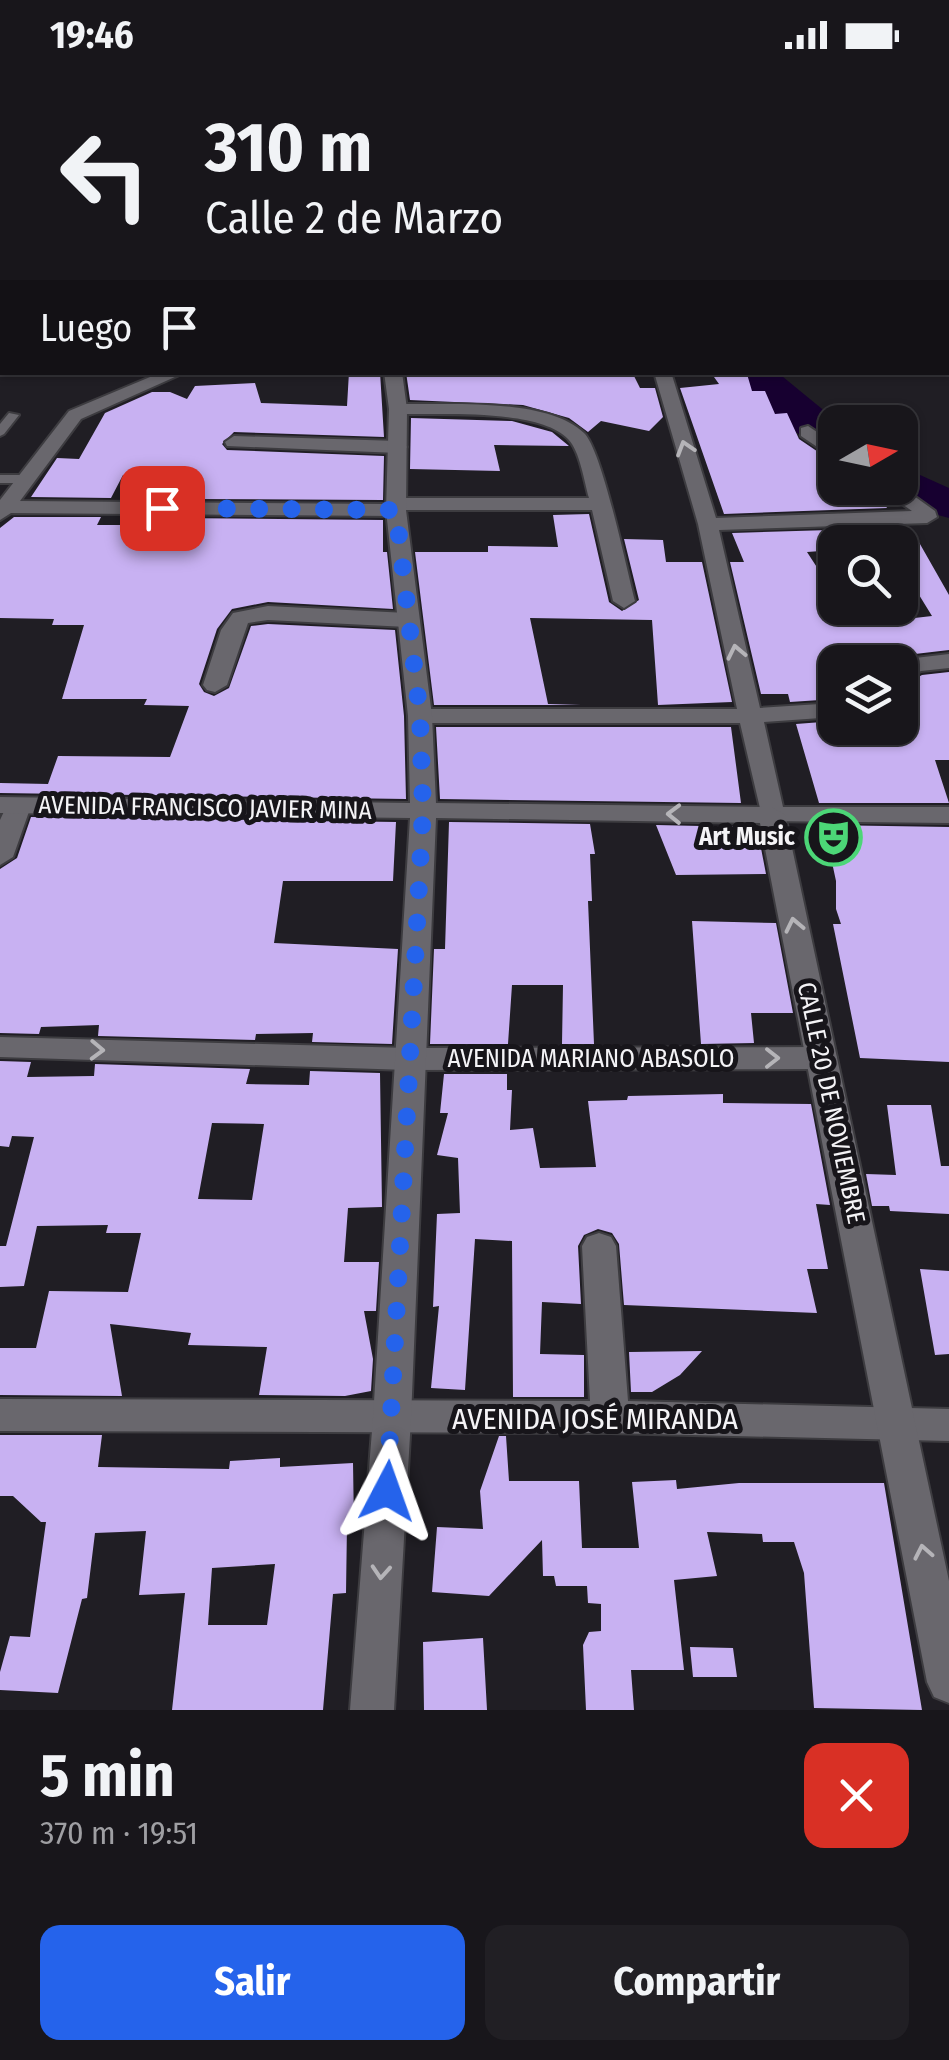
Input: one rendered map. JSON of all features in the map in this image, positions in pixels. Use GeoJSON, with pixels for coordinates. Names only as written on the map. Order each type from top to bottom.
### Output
{"type":"FeatureCollection","features":[{"type":"Feature","properties":{"kind":"street"},"geometry":{"type":"LineString","coordinates":[[3,511],[75,415],[171,375]]}},
{"type":"Feature","properties":{"kind":"street"},"geometry":{"type":"LineString","coordinates":[[372,1710],[392,1418],[423,810],[420,716],[396,507],[398,408],[393,375]]}},
{"type":"Feature","properties":{"kind":"street","name":"CALLE 20 DE NOVIEMBRE"},"geometry":{"type":"LineString","coordinates":[[663,375],[708,524],[772,815],[949,1682]]}},
{"type":"Feature","properties":{"kind":"street"},"geometry":{"type":"LineString","coordinates":[[398,408],[525,417],[571,429],[579,438],[601,504],[624,601]]}},
{"type":"Feature","properties":{"kind":"street"},"geometry":{"type":"LineString","coordinates":[[808,432],[818,440]]}},
{"type":"Feature","properties":{"kind":"street"},"geometry":{"type":"LineString","coordinates":[[234,442],[398,447]]}},
{"type":"Feature","properties":{"kind":"street"},"geometry":{"type":"LineString","coordinates":[[3,511],[601,504]]}},
{"type":"Feature","properties":{"kind":"street"},"geometry":{"type":"LineString","coordinates":[[708,524],[927,517],[916,505]]}},
{"type":"Feature","properties":{"kind":"street"},"geometry":{"type":"LineString","coordinates":[[215,685],[232,630],[241,618],[268,613],[407,620]]}},
{"type":"Feature","properties":{"kind":"street"},"geometry":{"type":"LineString","coordinates":[[918,665],[949,661]]}},
{"type":"Feature","properties":{"kind":"street"},"geometry":{"type":"LineString","coordinates":[[420,716],[750,716],[818,711]]}},
{"type":"Feature","properties":{"kind":"street"},"geometry":{"type":"LineString","coordinates":[[0,857],[9,806]]}},
{"type":"Feature","properties":{"kind":"street","name":"AVENIDA FRANCISCO JAVIER MINA"},"geometry":{"type":"LineString","coordinates":[[9,806],[949,816]]}},
{"type":"Feature","properties":{"kind":"street","name":"AVENIDA MARIANO ABASOLO"},"geometry":{"type":"LineString","coordinates":[[0,1047],[408,1060],[822,1058]]}},
{"type":"Feature","properties":{"kind":"street"},"geometry":{"type":"LineString","coordinates":[[598,1246],[610,1417]]}},
{"type":"Feature","properties":{"kind":"street","name":"AVENIDA JOSÉ MIRANDA"},"geometry":{"type":"LineString","coordinates":[[0,1416],[610,1417],[949,1425]]}},
{"type":"Feature","properties":{"kind":"lane"},"geometry":{"type":"LineString","coordinates":[[0,432],[13,416]]}},
{"type":"Feature","properties":{"kind":"lane"},"geometry":{"type":"LineString","coordinates":[[0,479],[27,479]]}},
{"type":"Feature","properties":{"kind":"building"},"geometry":{"type":"Polygon","coordinates":[[[349,375],[380,375],[384,437],[234,432],[222,444],[227,450],[384,456],[383,500],[185,499],[197,475],[123,475],[111,498],[31,497],[57,458],[79,459],[105,413],[152,392],[170,392],[187,399],[195,386],[255,383],[261,403],[347,406],[349,375]]]}},
{"type":"Feature","properties":{"kind":"building"},"geometry":{"type":"Polygon","coordinates":[[[406,375],[634,375],[640,388],[655,388],[663,417],[649,431],[601,421],[588,432],[569,418],[523,405],[410,400],[406,375]]]}},
{"type":"Feature","properties":{"kind":"building"},"geometry":{"type":"Polygon","coordinates":[[[747,375],[752,391],[765,391],[775,414],[787,413],[799,439],[818,452],[818,505],[887,508],[724,514],[680,388],[719,384],[714,377],[747,375]]]}},
{"type":"Feature","properties":{"kind":"building"},"geometry":{"type":"Polygon","coordinates":[[[411,418],[512,421],[552,432],[569,446],[494,445],[500,471],[410,469],[411,418]]]}},
{"type":"Feature","properties":{"kind":"building"},"geometry":{"type":"Polygon","coordinates":[[[589,514],[609,602],[622,611],[639,600],[624,539],[663,540],[666,562],[702,562],[732,702],[658,705],[652,620],[530,618],[548,704],[581,705],[434,705],[415,552],[488,552],[488,546],[558,547],[553,515],[589,514]]]}},
{"type":"Feature","properties":{"kind":"building"},"geometry":{"type":"Polygon","coordinates":[[[14,517],[101,517],[97,525],[171,525],[175,518],[383,520],[383,552],[387,552],[393,609],[268,602],[232,609],[217,629],[199,684],[204,692],[214,696],[229,688],[251,626],[395,630],[404,716],[406,799],[0,793],[0,783],[48,784],[58,756],[170,757],[189,706],[144,705],[147,699],[62,699],[84,625],[52,625],[54,619],[0,618],[0,528],[14,517]]]}},
{"type":"Feature","properties":{"kind":"building"},"geometry":{"type":"Polygon","coordinates":[[[818,530],[818,551],[807,552],[818,569],[818,625],[918,625],[918,618],[932,616],[918,593],[918,541],[949,595],[949,650],[918,654],[918,645],[818,645],[818,700],[790,702],[788,694],[761,694],[730,562],[744,562],[732,533],[818,530]]]}},
{"type":"Feature","properties":{"kind":"building"},"geometry":{"type":"Polygon","coordinates":[[[949,672],[949,760],[935,760],[949,803],[819,803],[796,724],[818,722],[818,745],[918,745],[918,677],[949,672]]]}},
{"type":"Feature","properties":{"kind":"building"},"geometry":{"type":"Polygon","coordinates":[[[436,727],[731,727],[741,803],[440,799],[436,727]]]}},
{"type":"Feature","properties":{"kind":"building"},"geometry":{"type":"Polygon","coordinates":[[[31,817],[396,822],[393,881],[283,881],[274,943],[398,949],[392,1044],[312,1042],[313,1033],[256,1034],[255,1040],[98,1036],[99,1025],[41,1027],[39,1034],[0,1033],[0,869],[17,858],[31,817]]]}},
{"type":"Feature","properties":{"kind":"building"},"geometry":{"type":"Polygon","coordinates":[[[449,822],[590,824],[595,854],[590,854],[592,901],[588,901],[594,1044],[562,1044],[563,985],[512,985],[508,1044],[430,1044],[434,949],[445,949],[449,822]]]}},
{"type":"Feature","properties":{"kind":"building"},"geometry":{"type":"Polygon","coordinates":[[[656,825],[745,827],[745,841],[760,843],[766,874],[676,875],[656,825]]]}},
{"type":"Feature","properties":{"kind":"building"},"geometry":{"type":"Polygon","coordinates":[[[824,825],[949,827],[949,1062],[860,1058],[833,924],[841,924],[824,825]]]}},
{"type":"Feature","properties":{"kind":"building"},"geometry":{"type":"Polygon","coordinates":[[[692,921],[776,923],[793,1013],[751,1013],[754,1043],[701,1044],[692,921]]]}},
{"type":"Feature","properties":{"kind":"building"},"geometry":{"type":"Polygon","coordinates":[[[0,1061],[31,1062],[27,1077],[94,1076],[95,1064],[250,1069],[246,1084],[309,1085],[310,1071],[380,1073],[382,1207],[348,1208],[344,1262],[379,1262],[376,1311],[364,1311],[373,1359],[371,1391],[345,1396],[259,1395],[267,1347],[188,1345],[191,1333],[110,1324],[122,1396],[0,1395],[0,1348],[36,1348],[49,1291],[128,1292],[141,1233],[106,1233],[108,1225],[37,1226],[24,1286],[0,1287],[0,1246],[6,1246],[34,1137],[12,1136],[9,1147],[0,1146],[0,1061]],[[212,1123],[198,1199],[252,1200],[264,1124],[212,1123]]]}},
{"type":"Feature","properties":{"kind":"building"},"geometry":{"type":"Polygon","coordinates":[[[444,1074],[507,1074],[507,1090],[512,1090],[510,1130],[533,1128],[540,1168],[596,1167],[588,1101],[723,1094],[723,1103],[811,1104],[830,1205],[816,1204],[828,1269],[807,1269],[817,1313],[624,1305],[619,1244],[612,1233],[598,1229],[584,1235],[578,1246],[581,1304],[542,1302],[540,1354],[584,1355],[584,1397],[513,1397],[512,1241],[475,1239],[465,1390],[431,1388],[439,1306],[433,1307],[437,1214],[460,1213],[458,1158],[437,1155],[448,1113],[440,1113],[444,1074]]]}},
{"type":"Feature","properties":{"kind":"building"},"geometry":{"type":"Polygon","coordinates":[[[887,1105],[931,1105],[941,1166],[949,1166],[949,1214],[890,1211],[889,1206],[872,1206],[866,1174],[896,1175],[887,1105]]]}},
{"type":"Feature","properties":{"kind":"building"},"geometry":{"type":"Polygon","coordinates":[[[920,1269],[949,1271],[949,1354],[935,1355],[920,1269]]]}},
{"type":"Feature","properties":{"kind":"building"},"geometry":{"type":"Polygon","coordinates":[[[702,1351],[680,1375],[652,1392],[631,1392],[629,1352],[702,1351]]]}},
{"type":"Feature","properties":{"kind":"building"},"geometry":{"type":"Polygon","coordinates":[[[0,1435],[102,1435],[98,1467],[229,1469],[230,1461],[280,1458],[280,1467],[353,1463],[354,1524],[347,1524],[346,1593],[333,1594],[323,1710],[172,1710],[185,1593],[139,1595],[146,1531],[95,1533],[87,1598],[82,1599],[58,1693],[0,1690],[0,1672],[10,1636],[30,1637],[46,1522],[41,1522],[13,1496],[0,1496],[0,1435]],[[275,1564],[212,1568],[208,1625],[267,1625],[275,1564]]]}},
{"type":"Feature","properties":{"kind":"building"},"geometry":{"type":"Polygon","coordinates":[[[499,1436],[506,1436],[509,1481],[579,1481],[582,1548],[639,1548],[632,1482],[676,1480],[677,1489],[739,1483],[884,1483],[922,1710],[814,1708],[804,1573],[794,1542],[763,1542],[762,1534],[707,1532],[717,1576],[674,1580],[684,1670],[631,1670],[634,1710],[586,1710],[583,1645],[589,1632],[601,1631],[601,1604],[588,1603],[587,1586],[556,1586],[554,1576],[543,1576],[542,1540],[489,1596],[432,1592],[437,1527],[483,1529],[480,1491],[499,1436]]]}},
{"type":"Feature","properties":{"kind":"building"},"geometry":{"type":"Polygon","coordinates":[[[483,1638],[487,1710],[424,1710],[423,1642],[483,1638]]]}},
{"type":"Feature","properties":{"kind":"building"},"geometry":{"type":"Polygon","coordinates":[[[690,1647],[733,1648],[737,1677],[693,1677],[690,1647]]]}},
{"type":"Feature","properties":{"kind":"waterway"},"geometry":{"type":"LineString","coordinates":[[757,375],[818,427]]}},
{"type":"Feature","properties":{"kind":"waterway"},"geometry":{"type":"LineString","coordinates":[[918,489],[949,505]]}},
{"type":"Feature","properties":{"kind":"place","name":"Art Music"},"geometry":{"type":"Point","coordinates":[834,837]}},
{"type":"Feature","properties":{"kind":"route"},"geometry":{"type":"LineString","coordinates":[[162,508],[396,510],[420,716],[423,810],[387,1491]]}}]}
